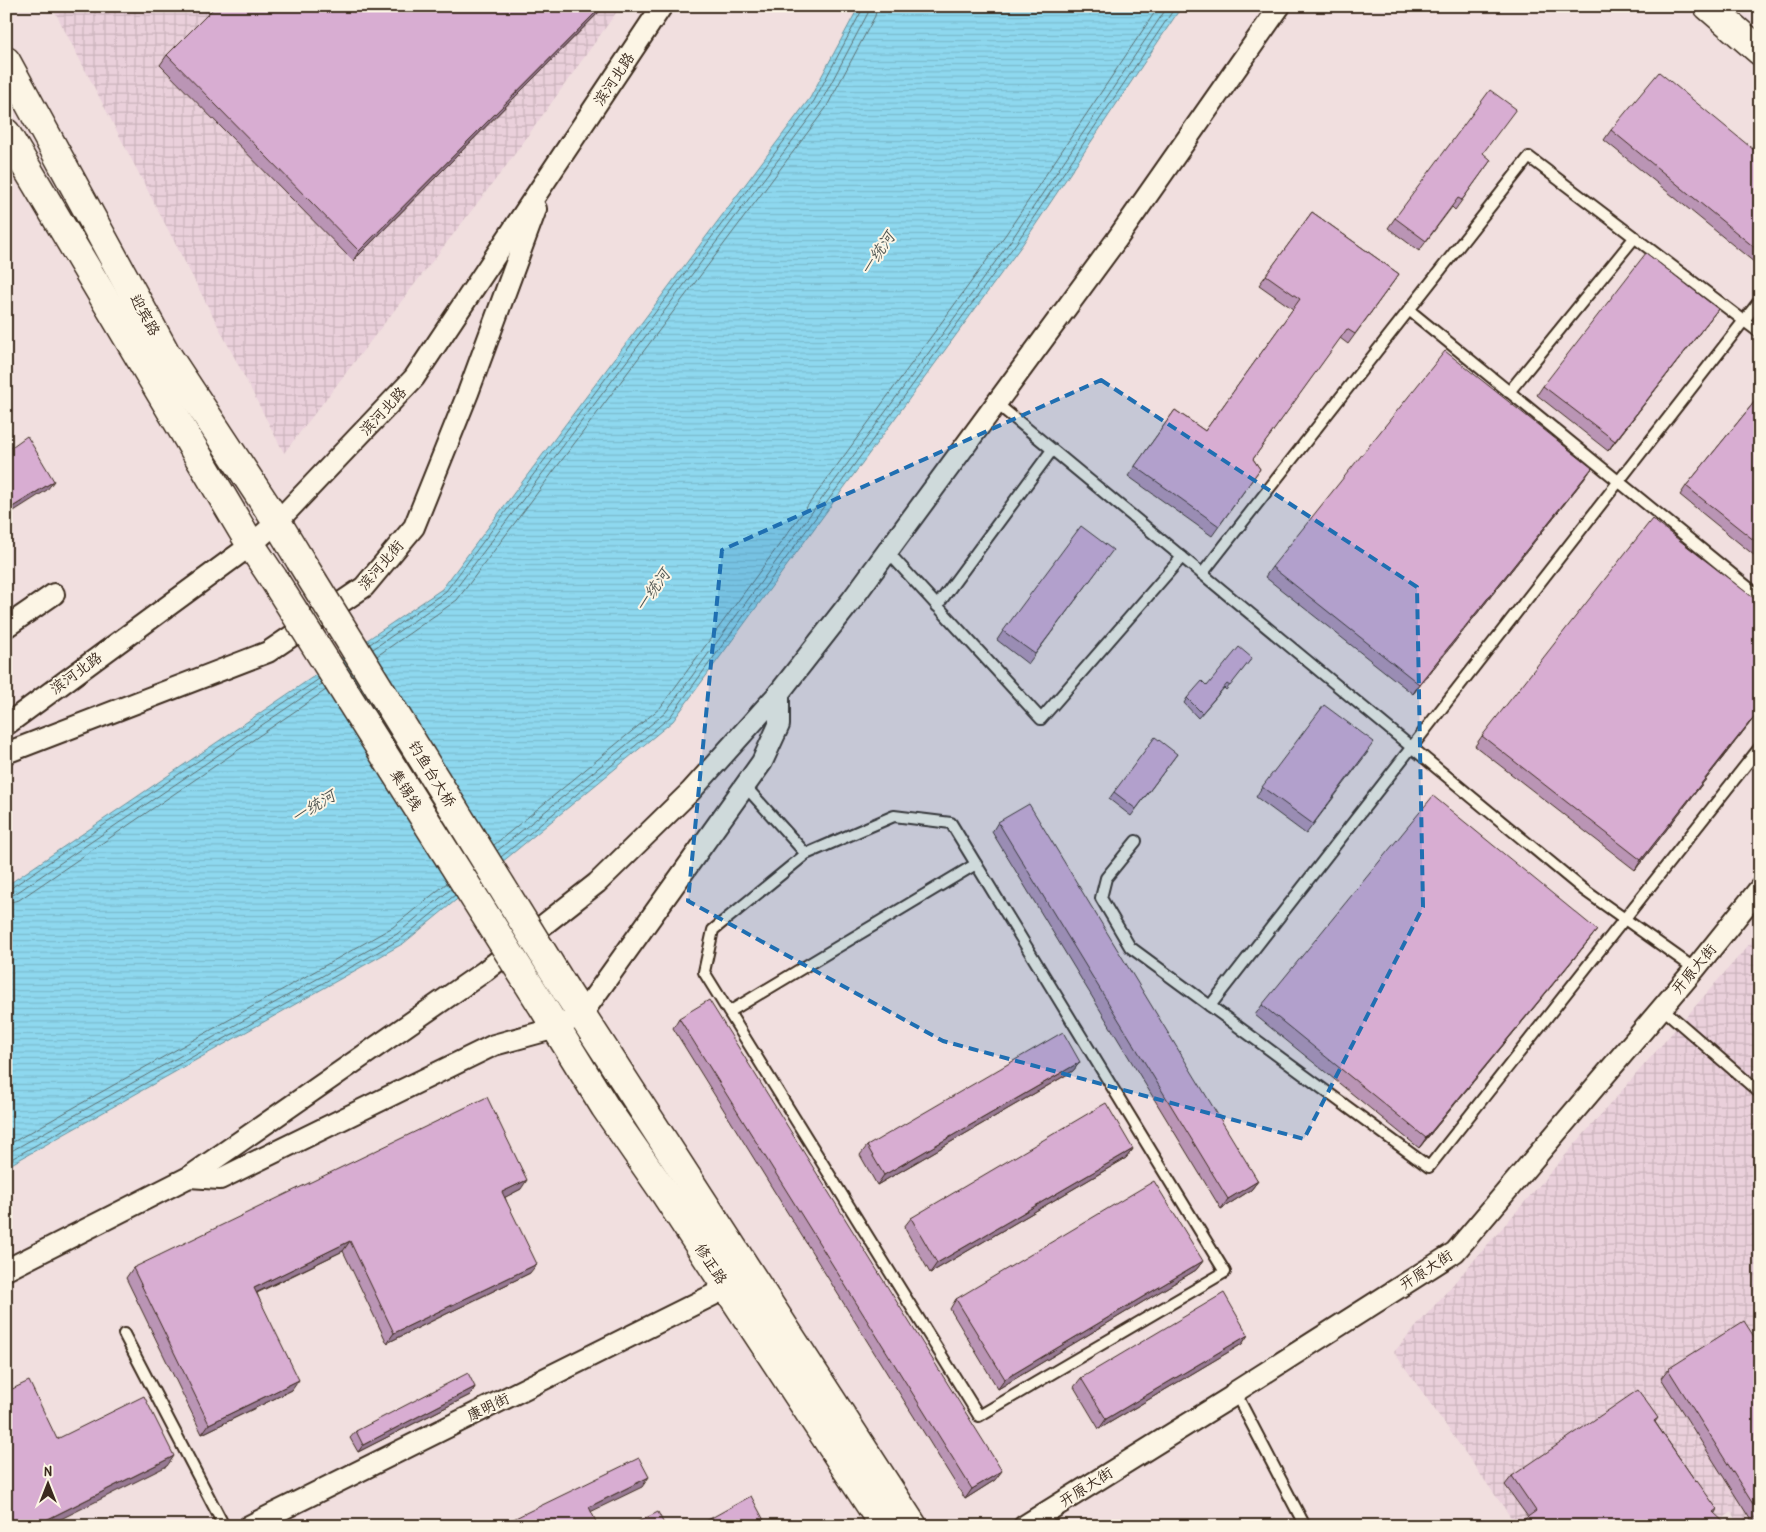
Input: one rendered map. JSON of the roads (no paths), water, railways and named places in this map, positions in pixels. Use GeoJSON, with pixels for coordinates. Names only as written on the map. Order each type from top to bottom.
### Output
{"type":"FeatureCollection","features":[{"type":"Feature","properties":{"kind":"main road"},"geometry":{"type":"LineString","coordinates":[[1708,6],[1760,51]]}},
{"type":"Feature","properties":{"kind":"main road","name":"迎宾路"},"geometry":{"type":"LineString","coordinates":[[6,61],[165,352],[300,560]]}},
{"type":"Feature","properties":{"kind":"main road","name":"迎宾路"},"geometry":{"type":"LineString","coordinates":[[6,133],[251,545],[273,578]]}},
{"type":"Feature","properties":{"kind":"main road","name":"钓鱼台大桥"},"geometry":{"type":"LineString","coordinates":[[300,560],[582,1014]]}},
{"type":"Feature","properties":{"kind":"main road","name":"集锡线"},"geometry":{"type":"LineString","coordinates":[[273,578],[540,1002]]}},
{"type":"Feature","properties":{"kind":"main road","name":"修正路"},"geometry":{"type":"LineString","coordinates":[[540,1002],[606,1107],[884,1526]]}},
{"type":"Feature","properties":{"kind":"main road","name":"修正路"},"geometry":{"type":"LineString","coordinates":[[582,1014],[913,1526]]}},
{"type":"Feature","properties":{"kind":"street","name":"滨河北路"},"geometry":{"type":"LineString","coordinates":[[6,725],[251,545],[277,522],[414,378],[662,6]]}},
{"type":"Feature","properties":{"kind":"street"},"geometry":{"type":"LineString","coordinates":[[6,1270],[189,1177],[485,971],[597,883],[691,791],[779,693],[851,601],[1117,239],[1280,6]]}},
{"type":"Feature","properties":{"kind":"street","name":"滨河北街"},"geometry":{"type":"LineString","coordinates":[[6,753],[268,652],[364,587],[414,527],[468,394],[548,178]]}},
{"type":"Feature","properties":{"kind":"street"},"geometry":{"type":"LineString","coordinates":[[6,626],[54,594]]}},
{"type":"Feature","properties":{"kind":"street"},"geometry":{"type":"LineString","coordinates":[[189,1177],[220,1179],[494,1045],[556,1028],[582,1014],[762,762],[779,725],[779,693]]}},
{"type":"Feature","properties":{"kind":"street","name":"开原大街"},"geometry":{"type":"LineString","coordinates":[[1024,1526],[1455,1252],[1695,969],[1760,888]]}},
{"type":"Feature","properties":{"kind":"street","name":"康明街"},"geometry":{"type":"LineString","coordinates":[[248,1526],[727,1288]]}},
{"type":"Feature","properties":{"kind":"lane"},"geometry":{"type":"LineString","coordinates":[[1202,574],[1529,157],[1760,333]]}},
{"type":"Feature","properties":{"kind":"lane"},"geometry":{"type":"LineString","coordinates":[[1509,392],[1635,238]]}},
{"type":"Feature","properties":{"kind":"lane"},"geometry":{"type":"LineString","coordinates":[[1210,1006],[1760,300]]}},
{"type":"Feature","properties":{"kind":"lane"},"geometry":{"type":"LineString","coordinates":[[1409,310],[1760,597]]}},
{"type":"Feature","properties":{"kind":"lane"},"geometry":{"type":"LineString","coordinates":[[996,403],[1584,890],[1695,969]]}},
{"type":"Feature","properties":{"kind":"lane"},"geometry":{"type":"LineString","coordinates":[[937,606],[1052,450]]}},
{"type":"Feature","properties":{"kind":"lane"},"geometry":{"type":"LineString","coordinates":[[887,551],[1041,719],[1182,557]]}},
{"type":"Feature","properties":{"kind":"lane"},"geometry":{"type":"LineString","coordinates":[[1136,840],[1106,878],[1101,898],[1130,947],[1429,1167],[1760,747]]}},
{"type":"Feature","properties":{"kind":"lane"},"geometry":{"type":"LineString","coordinates":[[745,786],[806,854]]}},
{"type":"Feature","properties":{"kind":"lane"},"geometry":{"type":"LineString","coordinates":[[894,816],[950,823],[1225,1272],[979,1416],[704,972],[713,930],[806,854],[894,816]]}},
{"type":"Feature","properties":{"kind":"lane"},"geometry":{"type":"LineString","coordinates":[[729,1012],[976,864]]}},
{"type":"Feature","properties":{"kind":"lane"},"geometry":{"type":"LineString","coordinates":[[1662,1008],[1760,1093]]}},
{"type":"Feature","properties":{"kind":"lane"},"geometry":{"type":"LineString","coordinates":[[124,1334],[224,1526]]}},
{"type":"Feature","properties":{"kind":"lane"},"geometry":{"type":"LineString","coordinates":[[1235,1393],[1306,1526]]}},
{"type":"Feature","properties":{"kind":"water","name":"一统河"},"geometry":{"type":"Polygon","coordinates":[[[859,6],[1182,6],[1022,245],[673,721],[404,943],[6,1167],[6,886],[442,589],[810,98],[859,6]]]}}]}
